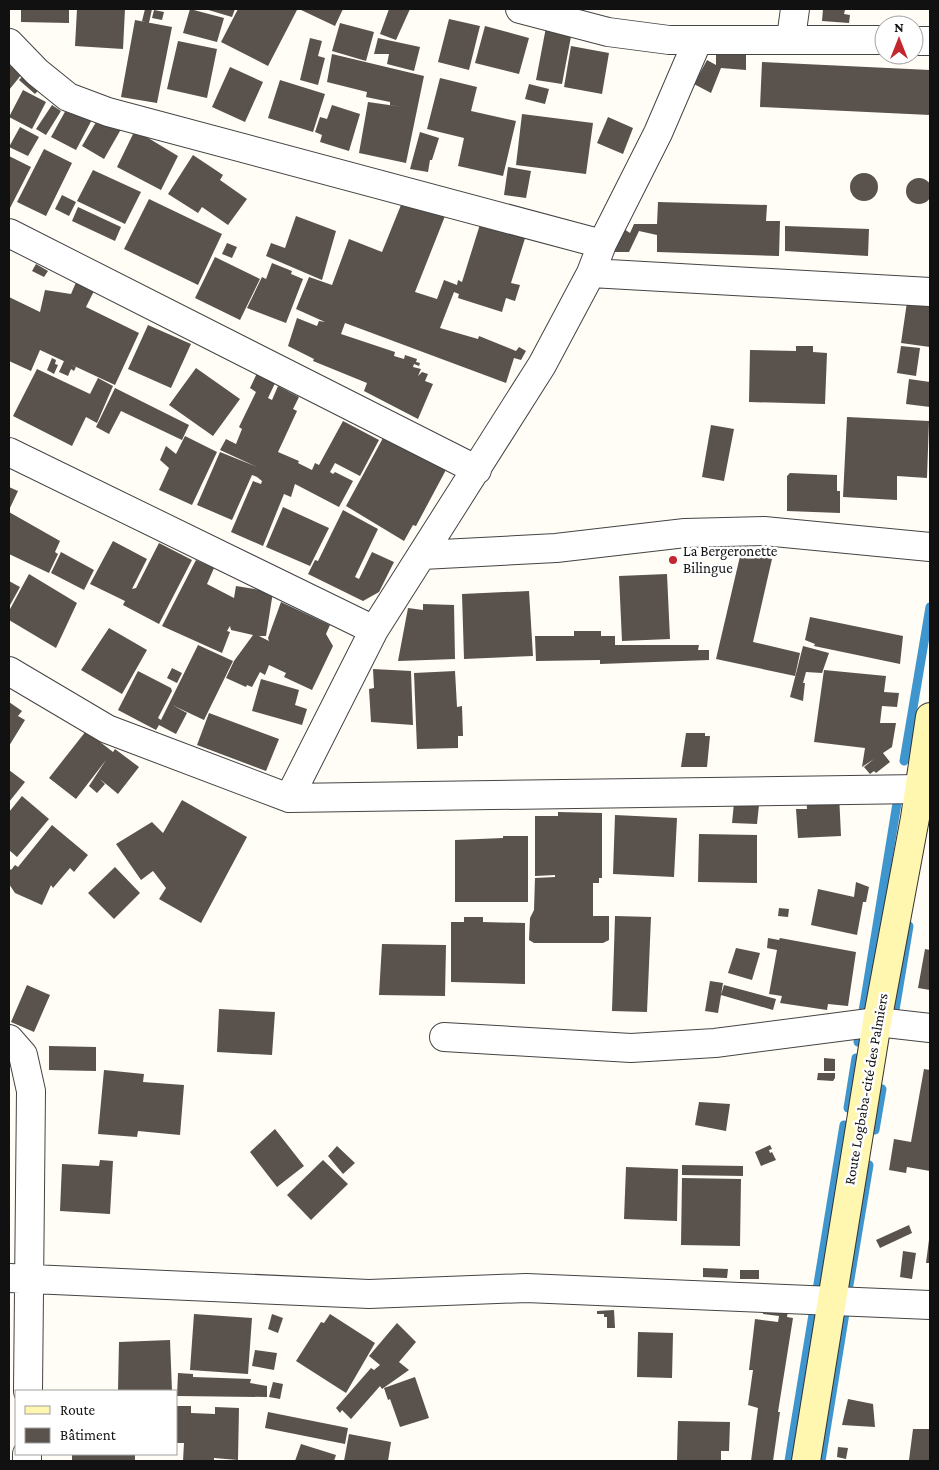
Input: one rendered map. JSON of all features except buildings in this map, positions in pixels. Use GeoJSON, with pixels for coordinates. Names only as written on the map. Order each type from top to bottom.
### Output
{"type":"FeatureCollection","features":[{"type":"Feature","properties":{"kind":"main road","name":"Route Logbaba-cité des Palmiers"},"geometry":{"type":"LineString","coordinates":[[806,1461],[877,1022],[922,817],[920,789],[930,717]]}},
{"type":"Feature","properties":{"kind":"street"},"geometry":{"type":"LineString","coordinates":[[520,9],[608,32],[669,40],[791,38],[874,40]]}},
{"type":"Feature","properties":{"kind":"street"},"geometry":{"type":"LineString","coordinates":[[791,38],[795,9]]}},
{"type":"Feature","properties":{"kind":"street"},"geometry":{"type":"LineString","coordinates":[[289,798],[374,630],[542,365],[591,273],[602,244],[658,133],[698,40]]}},
{"type":"Feature","properties":{"kind":"street"},"geometry":{"type":"LineString","coordinates":[[9,43],[37,72],[68,97],[108,112],[278,159],[602,244]]}},
{"type":"Feature","properties":{"kind":"street"},"geometry":{"type":"LineString","coordinates":[[9,233],[477,470]]}},
{"type":"Feature","properties":{"kind":"street"},"geometry":{"type":"LineString","coordinates":[[591,273],[930,292]]}},
{"type":"Feature","properties":{"kind":"street"},"geometry":{"type":"LineString","coordinates":[[9,452],[374,630]]}},
{"type":"Feature","properties":{"kind":"street"},"geometry":{"type":"LineString","coordinates":[[422,555],[556,548],[685,533],[764,531],[930,547]]}},
{"type":"Feature","properties":{"kind":"street"},"geometry":{"type":"LineString","coordinates":[[9,671],[107,729],[289,798],[920,789]]}},
{"type":"Feature","properties":{"kind":"street"},"geometry":{"type":"LineString","coordinates":[[444,1037],[631,1048],[715,1043],[877,1022],[930,1028]]}},
{"type":"Feature","properties":{"kind":"street"},"geometry":{"type":"LineString","coordinates":[[9,1038],[23,1055],[31,1091],[19,1279],[28,1390]]}},
{"type":"Feature","properties":{"kind":"street"},"geometry":{"type":"LineString","coordinates":[[19,1279],[370,1294],[526,1288],[930,1305]]}},
{"type":"Feature","properties":{"kind":"waterway"},"geometry":{"type":"LineString","coordinates":[[904,761],[930,607]]}},
{"type":"Feature","properties":{"kind":"waterway"},"geometry":{"type":"LineString","coordinates":[[858,1042],[899,791]]}},
{"type":"Feature","properties":{"kind":"waterway"},"geometry":{"type":"LineString","coordinates":[[895,1010],[909,926]]}},
{"type":"Feature","properties":{"kind":"waterway"},"geometry":{"type":"LineString","coordinates":[[848,1108],[856,1058]]}},
{"type":"Feature","properties":{"kind":"waterway"},"geometry":{"type":"LineString","coordinates":[[875,1130],[882,1089]]}},
{"type":"Feature","properties":{"kind":"waterway"},"geometry":{"type":"LineString","coordinates":[[789,1461],[844,1125]]}},
{"type":"Feature","properties":{"kind":"waterway"},"geometry":{"type":"LineString","coordinates":[[848,1291],[869,1165]]}},
{"type":"Feature","properties":{"kind":"waterway"},"geometry":{"type":"LineString","coordinates":[[821,1461],[845,1313]]}},
{"type":"Feature","properties":{"kind":"place","name":"La Bergeronette Bilingue"},"geometry":{"type":"Point","coordinates":[673,560]}}]}
